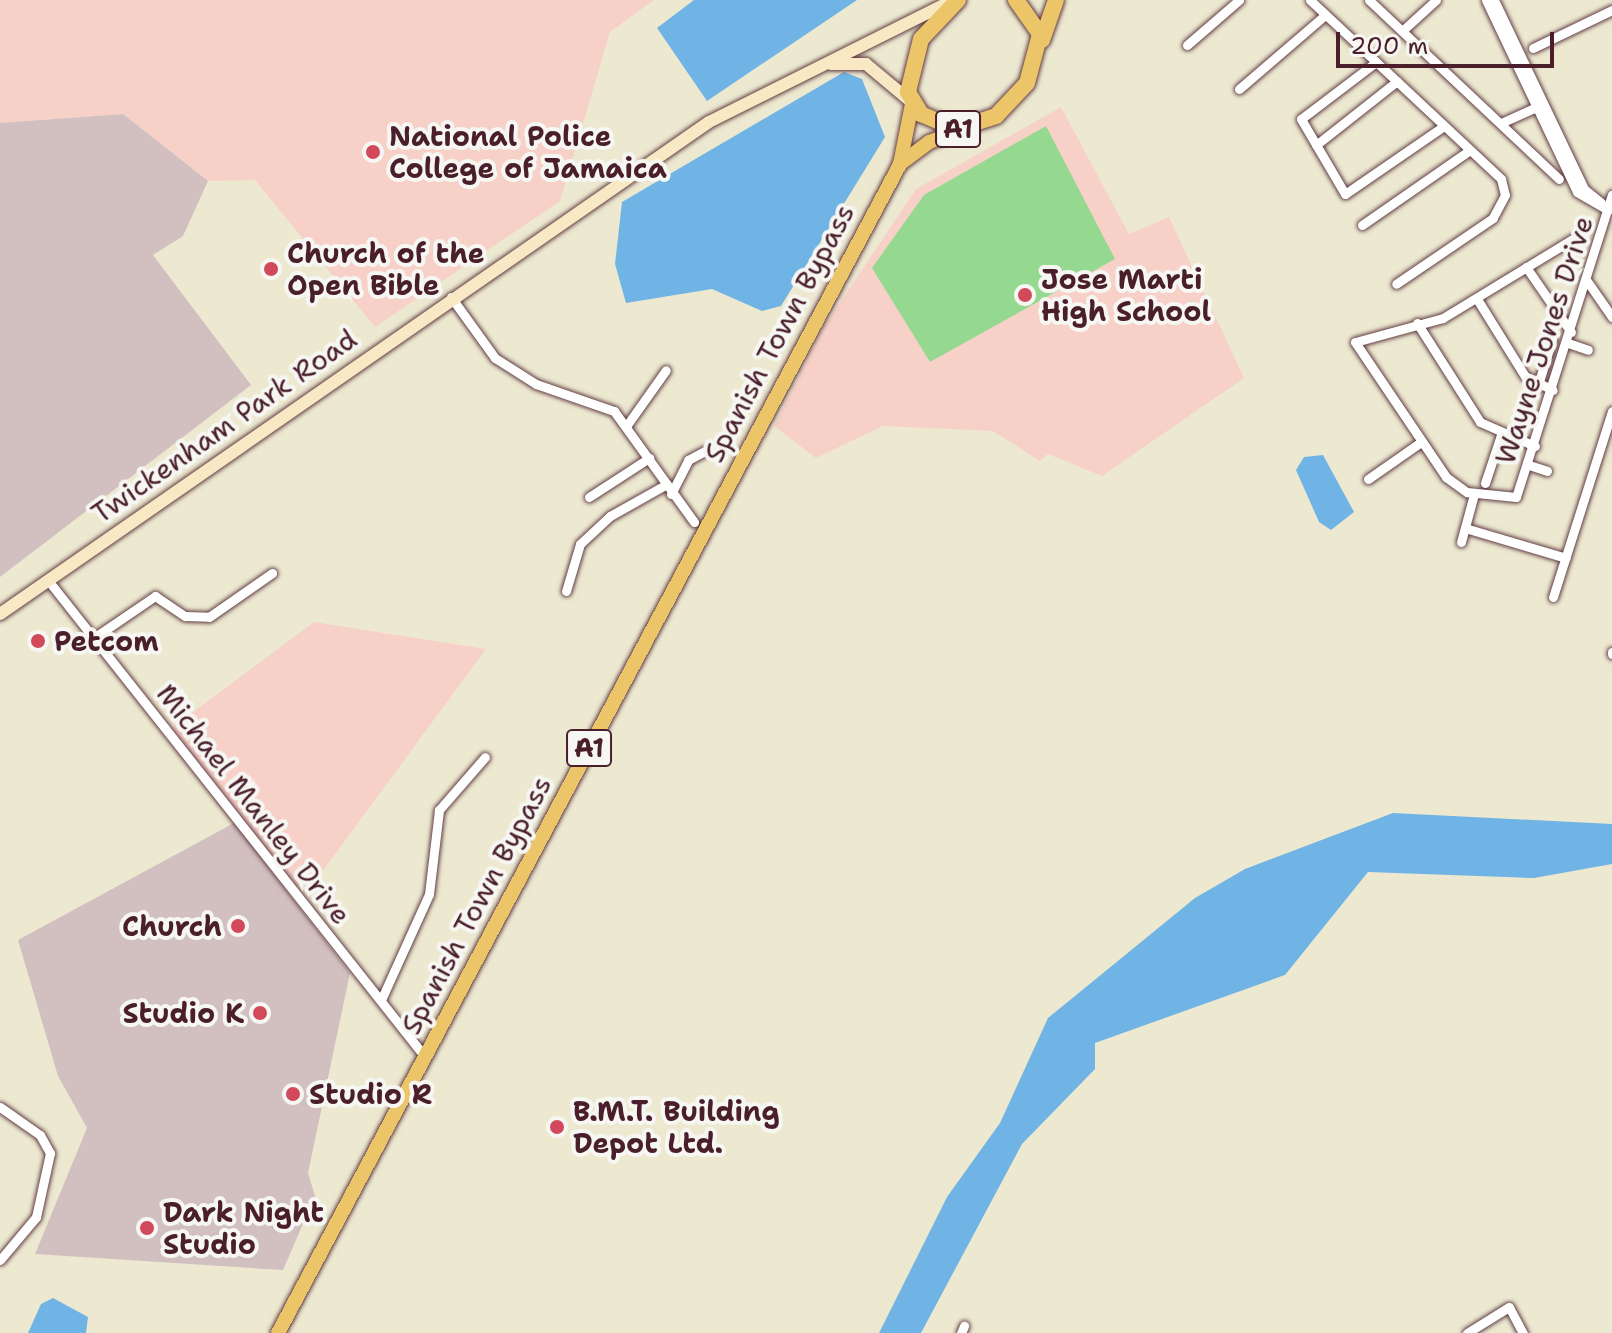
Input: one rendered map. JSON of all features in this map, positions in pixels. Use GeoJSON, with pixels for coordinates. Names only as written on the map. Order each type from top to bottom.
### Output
{"type":"FeatureCollection","features":[{"type":"Feature","properties":{"kind":"highway","name":"A1"},"geometry":{"type":"LineString","coordinates":[[956,0],[921,39],[910,66],[911,102],[938,124],[969,128],[1018,96],[1056,0]]}},
{"type":"Feature","properties":{"kind":"highway"},"geometry":{"type":"LineString","coordinates":[[1016,0],[1037,25],[1041,43]]}},
{"type":"Feature","properties":{"kind":"main road"},"geometry":{"type":"LineString","coordinates":[[801,72],[956,0]]}},
{"type":"Feature","properties":{"kind":"main road"},"geometry":{"type":"LineString","coordinates":[[801,72],[855,61],[884,75],[911,102]]}},
{"type":"Feature","properties":{"kind":"main road","name":"Twickenham Park Road"},"geometry":{"type":"LineString","coordinates":[[0,614],[451,297],[709,122],[801,72]]}},
{"type":"Feature","properties":{"kind":"main road","name":"Spanish Town Bypass"},"geometry":{"type":"LineString","coordinates":[[278,1333],[900,164],[911,102]]}},
{"type":"Feature","properties":{"kind":"main road","name":"Spanish Town Bypass"},"geometry":{"type":"LineString","coordinates":[[900,164],[929,142],[969,128]]}},
{"type":"Feature","properties":{"kind":"street"},"geometry":{"type":"LineString","coordinates":[[1187,45],[1239,0]]}},
{"type":"Feature","properties":{"kind":"street"},"geometry":{"type":"LineString","coordinates":[[1310,0],[1501,179],[1505,195],[1493,218],[1396,284]]}},
{"type":"Feature","properties":{"kind":"street"},"geometry":{"type":"LineString","coordinates":[[1369,0],[1559,179]]}},
{"type":"Feature","properties":{"kind":"street"},"geometry":{"type":"LineString","coordinates":[[1402,31],[1420,3],[1436,0]]}},
{"type":"Feature","properties":{"kind":"street"},"geometry":{"type":"LineString","coordinates":[[1486,0],[1540,105]]}},
{"type":"Feature","properties":{"kind":"street"},"geometry":{"type":"LineString","coordinates":[[1494,0],[1580,197],[1610,204]]}},
{"type":"Feature","properties":{"kind":"street"},"geometry":{"type":"LineString","coordinates":[[1533,48],[1612,10]]}},
{"type":"Feature","properties":{"kind":"street"},"geometry":{"type":"LineString","coordinates":[[1239,89],[1325,15]]}},
{"type":"Feature","properties":{"kind":"street"},"geometry":{"type":"LineString","coordinates":[[1376,62],[1301,119],[1348,194],[1444,126]]}},
{"type":"Feature","properties":{"kind":"street"},"geometry":{"type":"LineString","coordinates":[[1316,145],[1397,81]]}},
{"type":"Feature","properties":{"kind":"street"},"geometry":{"type":"LineString","coordinates":[[1501,123],[1540,105]]}},
{"type":"Feature","properties":{"kind":"street"},"geometry":{"type":"LineString","coordinates":[[1362,225],[1470,150]]}},
{"type":"Feature","properties":{"kind":"street","name":"Wayne Jones Drive"},"geometry":{"type":"LineString","coordinates":[[1417,323],[1355,342],[1446,477],[1474,494],[1514,499],[1529,465],[1610,204]]}},
{"type":"Feature","properties":{"kind":"street"},"geometry":{"type":"LineString","coordinates":[[1535,446],[1501,435],[1480,422],[1417,323],[1477,299],[1581,234]]}},
{"type":"Feature","properties":{"kind":"street"},"geometry":{"type":"LineString","coordinates":[[1526,267],[1571,332]]}},
{"type":"Feature","properties":{"kind":"street"},"geometry":{"type":"LineString","coordinates":[[1587,281],[1612,317]]}},
{"type":"Feature","properties":{"kind":"street"},"geometry":{"type":"LineString","coordinates":[[451,297],[495,358],[536,384],[598,402],[627,425],[671,494],[694,522]]}},
{"type":"Feature","properties":{"kind":"street"},"geometry":{"type":"LineString","coordinates":[[1477,299],[1538,385],[1553,390]]}},
{"type":"Feature","properties":{"kind":"street"},"geometry":{"type":"LineString","coordinates":[[1538,385],[1552,339]]}},
{"type":"Feature","properties":{"kind":"street"},"geometry":{"type":"LineString","coordinates":[[1568,343],[1588,350]]}},
{"type":"Feature","properties":{"kind":"street"},"geometry":{"type":"LineString","coordinates":[[627,425],[666,370]]}},
{"type":"Feature","properties":{"kind":"street"},"geometry":{"type":"LineString","coordinates":[[1553,597],[1612,411]]}},
{"type":"Feature","properties":{"kind":"street"},"geometry":{"type":"LineString","coordinates":[[1485,483],[1501,435]]}},
{"type":"Feature","properties":{"kind":"street"},"geometry":{"type":"LineString","coordinates":[[1368,479],[1421,442]]}},
{"type":"Feature","properties":{"kind":"street"},"geometry":{"type":"LineString","coordinates":[[671,494],[688,460],[705,451]]}},
{"type":"Feature","properties":{"kind":"street"},"geometry":{"type":"LineString","coordinates":[[589,497],[649,458]]}},
{"type":"Feature","properties":{"kind":"street"},"geometry":{"type":"LineString","coordinates":[[1529,465],[1547,471]]}},
{"type":"Feature","properties":{"kind":"street"},"geometry":{"type":"LineString","coordinates":[[566,591],[580,544],[610,516],[667,484]]}},
{"type":"Feature","properties":{"kind":"street"},"geometry":{"type":"LineString","coordinates":[[1461,542],[1474,494]]}},
{"type":"Feature","properties":{"kind":"street"},"geometry":{"type":"LineString","coordinates":[[1465,528],[1566,558]]}},
{"type":"Feature","properties":{"kind":"street"},"geometry":{"type":"LineString","coordinates":[[95,637],[155,596],[185,616],[209,617],[272,573]]}},
{"type":"Feature","properties":{"kind":"street","name":"Michael Manley Drive"},"geometry":{"type":"LineString","coordinates":[[47,579],[425,1057]]}},
{"type":"Feature","properties":{"kind":"street"},"geometry":{"type":"LineString","coordinates":[[381,1000],[429,894],[439,810],[485,757]]}},
{"type":"Feature","properties":{"kind":"street"},"geometry":{"type":"LineString","coordinates":[[0,1107],[40,1135],[50,1153],[36,1217],[0,1260]]}},
{"type":"Feature","properties":{"kind":"street"},"geometry":{"type":"LineString","coordinates":[[1467,1333],[1509,1307],[1523,1333]]}},
{"type":"Feature","properties":{"kind":"shaded area","name":"National Police College of Jamaica"},"geometry":{"type":"Polygon","coordinates":[[[0,0],[654,0],[610,32],[560,201],[375,327],[255,180],[208,181],[123,114],[0,123],[0,0]]]}},
{"type":"Feature","properties":{"kind":"shaded area","name":"Jose Marti High School"},"geometry":{"type":"Polygon","coordinates":[[[1061,107],[1129,234],[1169,217],[1244,378],[1102,476],[1048,454],[1040,461],[993,431],[883,426],[816,458],[774,426],[823,328],[916,189],[1061,107]]]}},
{"type":"Feature","properties":{"kind":"shaded area"},"geometry":{"type":"Polygon","coordinates":[[[123,114],[208,181],[183,236],[153,255],[251,385],[0,577],[0,123],[123,114]]]}},
{"type":"Feature","properties":{"kind":"shaded area"},"geometry":{"type":"Polygon","coordinates":[[[314,622],[486,649],[311,887],[292,886],[169,730],[314,622]]]}},
{"type":"Feature","properties":{"kind":"shaded area"},"geometry":{"type":"Polygon","coordinates":[[[234,823],[350,973],[308,1173],[315,1196],[283,1270],[35,1254],[87,1128],[58,1076],[18,940],[234,823]]]}},
{"type":"Feature","properties":{"kind":"green space"},"geometry":{"type":"Polygon","coordinates":[[[1046,126],[1115,259],[930,362],[872,268],[924,195],[1046,126]]]}},
{"type":"Feature","properties":{"kind":"water"},"geometry":{"type":"Polygon","coordinates":[[[694,0],[857,0],[707,101],[657,28],[694,0]]]}},
{"type":"Feature","properties":{"kind":"water"},"geometry":{"type":"Polygon","coordinates":[[[844,72],[862,79],[885,137],[781,306],[762,311],[712,289],[626,303],[615,264],[622,202],[844,72]]]}},
{"type":"Feature","properties":{"kind":"water"},"geometry":{"type":"Polygon","coordinates":[[[1323,455],[1354,512],[1331,530],[1319,522],[1296,470],[1304,457],[1323,455]]]}},
{"type":"Feature","properties":{"kind":"water"},"geometry":{"type":"Polygon","coordinates":[[[1393,813],[1612,824],[1612,864],[1534,878],[1368,872],[1285,975],[1095,1043],[1095,1069],[1022,1144],[921,1333],[879,1333],[947,1197],[1000,1123],[1048,1018],[1195,898],[1245,869],[1393,813]]]}},
{"type":"Feature","properties":{"kind":"water"},"geometry":{"type":"Polygon","coordinates":[[[53,1298],[88,1317],[86,1333],[28,1333],[41,1304],[53,1298]]]}},
{"type":"Feature","properties":{"kind":"place","name":"National Police College of Jamaica"},"geometry":{"type":"Point","coordinates":[373,152]}},
{"type":"Feature","properties":{"kind":"place","name":"Church of the Open Bible"},"geometry":{"type":"Point","coordinates":[271,269]}},
{"type":"Feature","properties":{"kind":"place","name":"Jose Marti High School"},"geometry":{"type":"Point","coordinates":[1025,295]}},
{"type":"Feature","properties":{"kind":"place","name":"Petcom"},"geometry":{"type":"Point","coordinates":[38,641]}},
{"type":"Feature","properties":{"kind":"place","name":"Church"},"geometry":{"type":"Point","coordinates":[238,926]}},
{"type":"Feature","properties":{"kind":"place","name":"Studio K"},"geometry":{"type":"Point","coordinates":[260,1013]}},
{"type":"Feature","properties":{"kind":"place","name":"Studio R"},"geometry":{"type":"Point","coordinates":[293,1094]}},
{"type":"Feature","properties":{"kind":"place","name":"B.M.T. Building Depot Ltd."},"geometry":{"type":"Point","coordinates":[557,1127]}},
{"type":"Feature","properties":{"kind":"place","name":"Dark Night Studio"},"geometry":{"type":"Point","coordinates":[147,1228]}}]}
